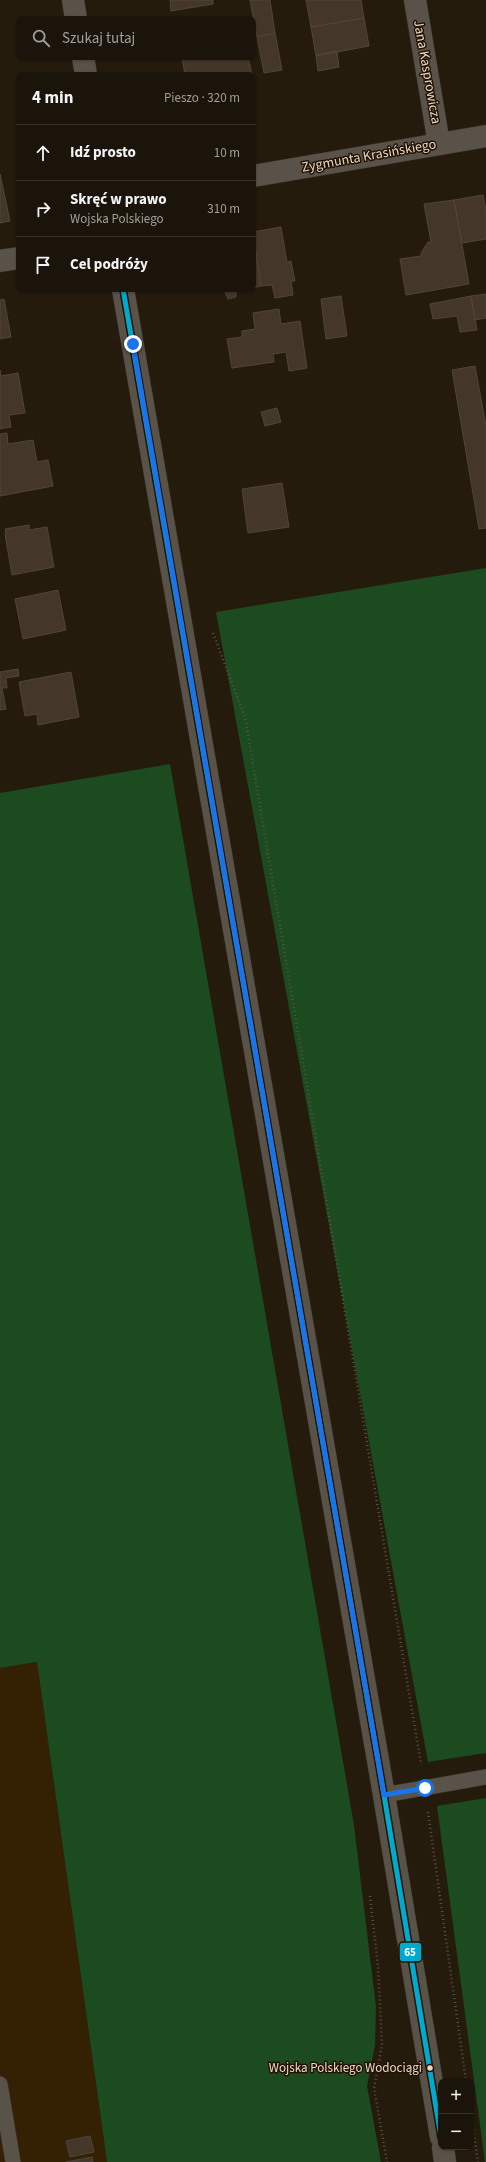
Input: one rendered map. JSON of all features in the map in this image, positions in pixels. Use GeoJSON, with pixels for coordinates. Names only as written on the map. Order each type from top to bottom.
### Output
{"type":"FeatureCollection","features":[{"type":"Feature","properties":{"kind":"street"},"geometry":{"type":"LineString","coordinates":[[73,0],[76,16]]}},
{"type":"Feature","properties":{"kind":"street","name":"Jana Kasprowicza"},"geometry":{"type":"LineString","coordinates":[[414,0],[439,144]]}},
{"type":"Feature","properties":{"kind":"street"},"geometry":{"type":"LineString","coordinates":[[84,60],[86,72]]}},
{"type":"Feature","properties":{"kind":"street","name":"Zygmunta Krasińskiego"},"geometry":{"type":"LineString","coordinates":[[256,175],[486,136]]}},
{"type":"Feature","properties":{"kind":"street"},"geometry":{"type":"LineString","coordinates":[[0,261],[16,258]]}},
{"type":"Feature","properties":{"kind":"street"},"geometry":{"type":"LineString","coordinates":[[124,292],[384,1795],[438,2119]]}},
{"type":"Feature","properties":{"kind":"street"},"geometry":{"type":"LineString","coordinates":[[444,2150],[446,2162]]}},
{"type":"Feature","properties":{"kind":"lane"},"geometry":{"type":"LineString","coordinates":[[384,1795],[486,1777]]}},
{"type":"Feature","properties":{"kind":"lane"},"geometry":{"type":"LineString","coordinates":[[0,2084],[13,2162]]}},
{"type":"Feature","properties":{"kind":"path"},"geometry":{"type":"LineString","coordinates":[[212,631],[245,717],[425,1788],[466,2078]]}},
{"type":"Feature","properties":{"kind":"path"},"geometry":{"type":"LineString","coordinates":[[474,2135],[478,2162]]}},
{"type":"Feature","properties":{"kind":"shaded area"},"geometry":{"type":"Polygon","coordinates":[[[37,1662],[107,2162],[0,2162],[0,1668],[37,1662]]]}},
{"type":"Feature","properties":{"kind":"green space"},"geometry":{"type":"Polygon","coordinates":[[[486,568],[486,1753],[428,1762],[216,612],[486,568]]]}},
{"type":"Feature","properties":{"kind":"green space"},"geometry":{"type":"Polygon","coordinates":[[[170,764],[354,1825],[376,2007],[375,2045],[367,2086],[381,2162],[107,2162],[37,1662],[0,1668],[0,793],[170,764]]]}},
{"type":"Feature","properties":{"kind":"green space"},"geometry":{"type":"Polygon","coordinates":[[[486,1798],[486,2162],[485,2162],[437,1806],[486,1798]]]}},
{"type":"Feature","properties":{"kind":"building"},"geometry":{"type":"Polygon","coordinates":[[[170,0],[213,0],[213,4],[171,11],[170,0]]]}},
{"type":"Feature","properties":{"kind":"building"},"geometry":{"type":"Polygon","coordinates":[[[250,0],[270,0],[275,33],[257,37],[256,16],[253,16],[250,0]]]}},
{"type":"Feature","properties":{"kind":"building"},"geometry":{"type":"Polygon","coordinates":[[[306,0],[361,0],[364,18],[311,27],[306,0]]]}},
{"type":"Feature","properties":{"kind":"building"},"geometry":{"type":"Polygon","coordinates":[[[364,18],[369,46],[316,56],[311,27],[364,18]]]}},
{"type":"Feature","properties":{"kind":"building"},"geometry":{"type":"Polygon","coordinates":[[[275,33],[282,70],[264,73],[257,37],[275,33]]]}},
{"type":"Feature","properties":{"kind":"building"},"geometry":{"type":"Polygon","coordinates":[[[337,51],[339,67],[318,71],[316,55],[337,51]]]}},
{"type":"Feature","properties":{"kind":"building"},"geometry":{"type":"Polygon","coordinates":[[[182,60],[249,60],[251,72],[184,72],[182,60]]]}},
{"type":"Feature","properties":{"kind":"building"},"geometry":{"type":"Polygon","coordinates":[[[0,174],[10,221],[0,223],[0,174]]]}},
{"type":"Feature","properties":{"kind":"building"},"geometry":{"type":"Polygon","coordinates":[[[483,195],[486,211],[486,239],[462,243],[454,200],[483,195]]]}},
{"type":"Feature","properties":{"kind":"building"},"geometry":{"type":"Polygon","coordinates":[[[454,200],[469,284],[406,295],[400,259],[421,256],[421,253],[428,242],[431,242],[424,204],[454,200]]]}},
{"type":"Feature","properties":{"kind":"building"},"geometry":{"type":"Polygon","coordinates":[[[281,227],[287,262],[291,261],[295,281],[291,281],[293,295],[275,298],[272,285],[261,286],[256,252],[256,231],[281,227]]]}},
{"type":"Feature","properties":{"kind":"building"},"geometry":{"type":"Polygon","coordinates":[[[256,254],[261,286],[256,287],[256,254]]]}},
{"type":"Feature","properties":{"kind":"building"},"geometry":{"type":"Polygon","coordinates":[[[225,292],[236,292],[236,297],[228,299],[225,292]]]}},
{"type":"Feature","properties":{"kind":"building"},"geometry":{"type":"Polygon","coordinates":[[[486,294],[486,318],[475,320],[471,296],[486,294]]]}},
{"type":"Feature","properties":{"kind":"building"},"geometry":{"type":"Polygon","coordinates":[[[341,296],[347,336],[326,339],[321,299],[341,296]]]}},
{"type":"Feature","properties":{"kind":"building"},"geometry":{"type":"Polygon","coordinates":[[[471,296],[477,330],[460,332],[457,316],[433,319],[430,304],[471,296]]]}},
{"type":"Feature","properties":{"kind":"building"},"geometry":{"type":"Polygon","coordinates":[[[4,299],[11,337],[0,339],[0,300],[4,299]]]}},
{"type":"Feature","properties":{"kind":"building"},"geometry":{"type":"Polygon","coordinates":[[[279,309],[281,324],[300,321],[307,368],[289,371],[286,352],[273,354],[274,362],[232,368],[227,339],[242,337],[242,331],[255,329],[253,313],[279,309]]]}},
{"type":"Feature","properties":{"kind":"building"},"geometry":{"type":"Polygon","coordinates":[[[475,366],[486,426],[486,528],[479,529],[452,370],[475,366]]]}},
{"type":"Feature","properties":{"kind":"building"},"geometry":{"type":"Polygon","coordinates":[[[0,370],[1,376],[18,373],[25,413],[9,415],[11,427],[0,429],[0,370]]]}},
{"type":"Feature","properties":{"kind":"building"},"geometry":{"type":"Polygon","coordinates":[[[277,408],[281,422],[265,426],[261,412],[277,408]]]}},
{"type":"Feature","properties":{"kind":"building"},"geometry":{"type":"Polygon","coordinates":[[[7,433],[8,444],[33,440],[37,462],[48,460],[53,486],[0,496],[0,434],[7,433]]]}},
{"type":"Feature","properties":{"kind":"building"},"geometry":{"type":"Polygon","coordinates":[[[282,483],[289,527],[248,533],[242,489],[282,483]]]}},
{"type":"Feature","properties":{"kind":"building"},"geometry":{"type":"Polygon","coordinates":[[[29,525],[29,530],[47,527],[54,567],[12,575],[5,529],[29,525]]]}},
{"type":"Feature","properties":{"kind":"building"},"geometry":{"type":"Polygon","coordinates":[[[58,590],[66,630],[23,639],[15,599],[58,590]]]}},
{"type":"Feature","properties":{"kind":"building"},"geometry":{"type":"Polygon","coordinates":[[[18,669],[19,676],[6,678],[7,688],[2,688],[6,709],[0,710],[0,672],[18,669]]]}},
{"type":"Feature","properties":{"kind":"building"},"geometry":{"type":"Polygon","coordinates":[[[71,672],[79,717],[38,725],[37,714],[25,716],[19,682],[71,672]]]}},
{"type":"Feature","properties":{"kind":"building"},"geometry":{"type":"Polygon","coordinates":[[[90,2136],[94,2152],[70,2157],[66,2141],[90,2136]]]}},
{"type":"Feature","properties":{"kind":"building"},"geometry":{"type":"Polygon","coordinates":[[[92,2157],[93,2162],[66,2162],[92,2157]]]}},
{"type":"Feature","properties":{"kind":"transit line","name":"65"},"geometry":{"type":"LineString","coordinates":[[124,292],[384,1795],[438,2119]]}},
{"type":"Feature","properties":{"kind":"place","name":"Wojska Polskiego Wodociągi"},"geometry":{"type":"Point","coordinates":[430,2068]}},
{"type":"Feature","properties":{"kind":"route"},"geometry":{"type":"LineString","coordinates":[[133,344],[384,1795],[425,1788]]}}]}
